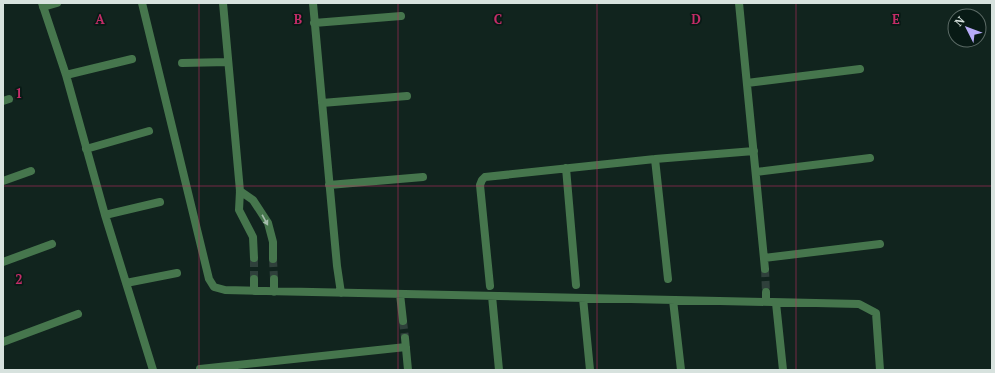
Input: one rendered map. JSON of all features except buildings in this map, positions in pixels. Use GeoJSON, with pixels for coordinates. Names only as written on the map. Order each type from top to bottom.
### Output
{"type":"FeatureCollection","features":[{"type":"Feature","properties":{"kind":"street"},"geometry":{"type":"LineString","coordinates":[[57,3],[42,5],[66,76],[105,215],[153,370]]}},
{"type":"Feature","properties":{"kind":"street"},"geometry":{"type":"LineString","coordinates":[[142,3],[209,279],[214,286],[225,290],[274,292],[859,304],[876,313],[880,370]]}},
{"type":"Feature","properties":{"kind":"street"},"geometry":{"type":"LineString","coordinates":[[223,3],[240,191],[239,210],[253,237],[254,258]]}},
{"type":"Feature","properties":{"kind":"street"},"geometry":{"type":"LineString","coordinates":[[312,3],[337,266],[341,293]]}},
{"type":"Feature","properties":{"kind":"street"},"geometry":{"type":"LineString","coordinates":[[739,3],[765,269]]}},
{"type":"Feature","properties":{"kind":"street"},"geometry":{"type":"LineString","coordinates":[[314,23],[401,16]]}},
{"type":"Feature","properties":{"kind":"street"},"geometry":{"type":"LineString","coordinates":[[66,76],[132,59]]}},
{"type":"Feature","properties":{"kind":"street"},"geometry":{"type":"LineString","coordinates":[[182,63],[228,62]]}},
{"type":"Feature","properties":{"kind":"street"},"geometry":{"type":"LineString","coordinates":[[747,83],[860,69]]}},
{"type":"Feature","properties":{"kind":"street"},"geometry":{"type":"LineString","coordinates":[[322,103],[407,96]]}},
{"type":"Feature","properties":{"kind":"street"},"geometry":{"type":"LineString","coordinates":[[86,149],[149,131]]}},
{"type":"Feature","properties":{"kind":"street"},"geometry":{"type":"LineString","coordinates":[[490,286],[480,186],[484,177],[655,159],[754,151]]}},
{"type":"Feature","properties":{"kind":"street"},"geometry":{"type":"LineString","coordinates":[[756,172],[870,158]]}},
{"type":"Feature","properties":{"kind":"street"},"geometry":{"type":"LineString","coordinates":[[655,159],[668,279]]}},
{"type":"Feature","properties":{"kind":"street"},"geometry":{"type":"LineString","coordinates":[[566,168],[576,285]]}},
{"type":"Feature","properties":{"kind":"street"},"geometry":{"type":"LineString","coordinates":[[3,181],[31,171]]}},
{"type":"Feature","properties":{"kind":"street"},"geometry":{"type":"LineString","coordinates":[[329,185],[423,177]]}},
{"type":"Feature","properties":{"kind":"street"},"geometry":{"type":"LineString","coordinates":[[240,191],[253,200],[268,223],[273,242],[273,259]]}},
{"type":"Feature","properties":{"kind":"street"},"geometry":{"type":"LineString","coordinates":[[105,215],[160,202]]}},
{"type":"Feature","properties":{"kind":"street"},"geometry":{"type":"LineString","coordinates":[[3,262],[52,244]]}},
{"type":"Feature","properties":{"kind":"street"},"geometry":{"type":"LineString","coordinates":[[764,258],[880,244]]}},
{"type":"Feature","properties":{"kind":"street"},"geometry":{"type":"LineString","coordinates":[[126,283],[177,273]]}},
{"type":"Feature","properties":{"kind":"street"},"geometry":{"type":"LineString","coordinates":[[254,279],[254,291]]}},
{"type":"Feature","properties":{"kind":"street"},"geometry":{"type":"LineString","coordinates":[[274,280],[274,292]]}},
{"type":"Feature","properties":{"kind":"street"},"geometry":{"type":"LineString","coordinates":[[766,292],[766,302]]}},
{"type":"Feature","properties":{"kind":"street"},"geometry":{"type":"LineString","coordinates":[[400,294],[403,321]]}},
{"type":"Feature","properties":{"kind":"street"},"geometry":{"type":"LineString","coordinates":[[492,296],[499,370]]}},
{"type":"Feature","properties":{"kind":"street"},"geometry":{"type":"LineString","coordinates":[[582,298],[590,370]]}},
{"type":"Feature","properties":{"kind":"street"},"geometry":{"type":"LineString","coordinates":[[673,300],[681,370]]}},
{"type":"Feature","properties":{"kind":"street"},"geometry":{"type":"LineString","coordinates":[[776,303],[783,370]]}},
{"type":"Feature","properties":{"kind":"street"},"geometry":{"type":"LineString","coordinates":[[3,342],[78,314]]}},
{"type":"Feature","properties":{"kind":"street"},"geometry":{"type":"LineString","coordinates":[[405,338],[408,370]]}},
{"type":"Feature","properties":{"kind":"street"},"geometry":{"type":"LineString","coordinates":[[200,369],[406,347]]}},
{"type":"Feature","properties":{"kind":"tunnel"},"geometry":{"type":"LineString","coordinates":[[254,258],[254,279]]}},
{"type":"Feature","properties":{"kind":"tunnel"},"geometry":{"type":"LineString","coordinates":[[273,259],[274,279]]}},
{"type":"Feature","properties":{"kind":"tunnel"},"geometry":{"type":"LineString","coordinates":[[765,269],[766,292]]}},
{"type":"Feature","properties":{"kind":"tunnel"},"geometry":{"type":"LineString","coordinates":[[403,321],[405,338]]}}]}
